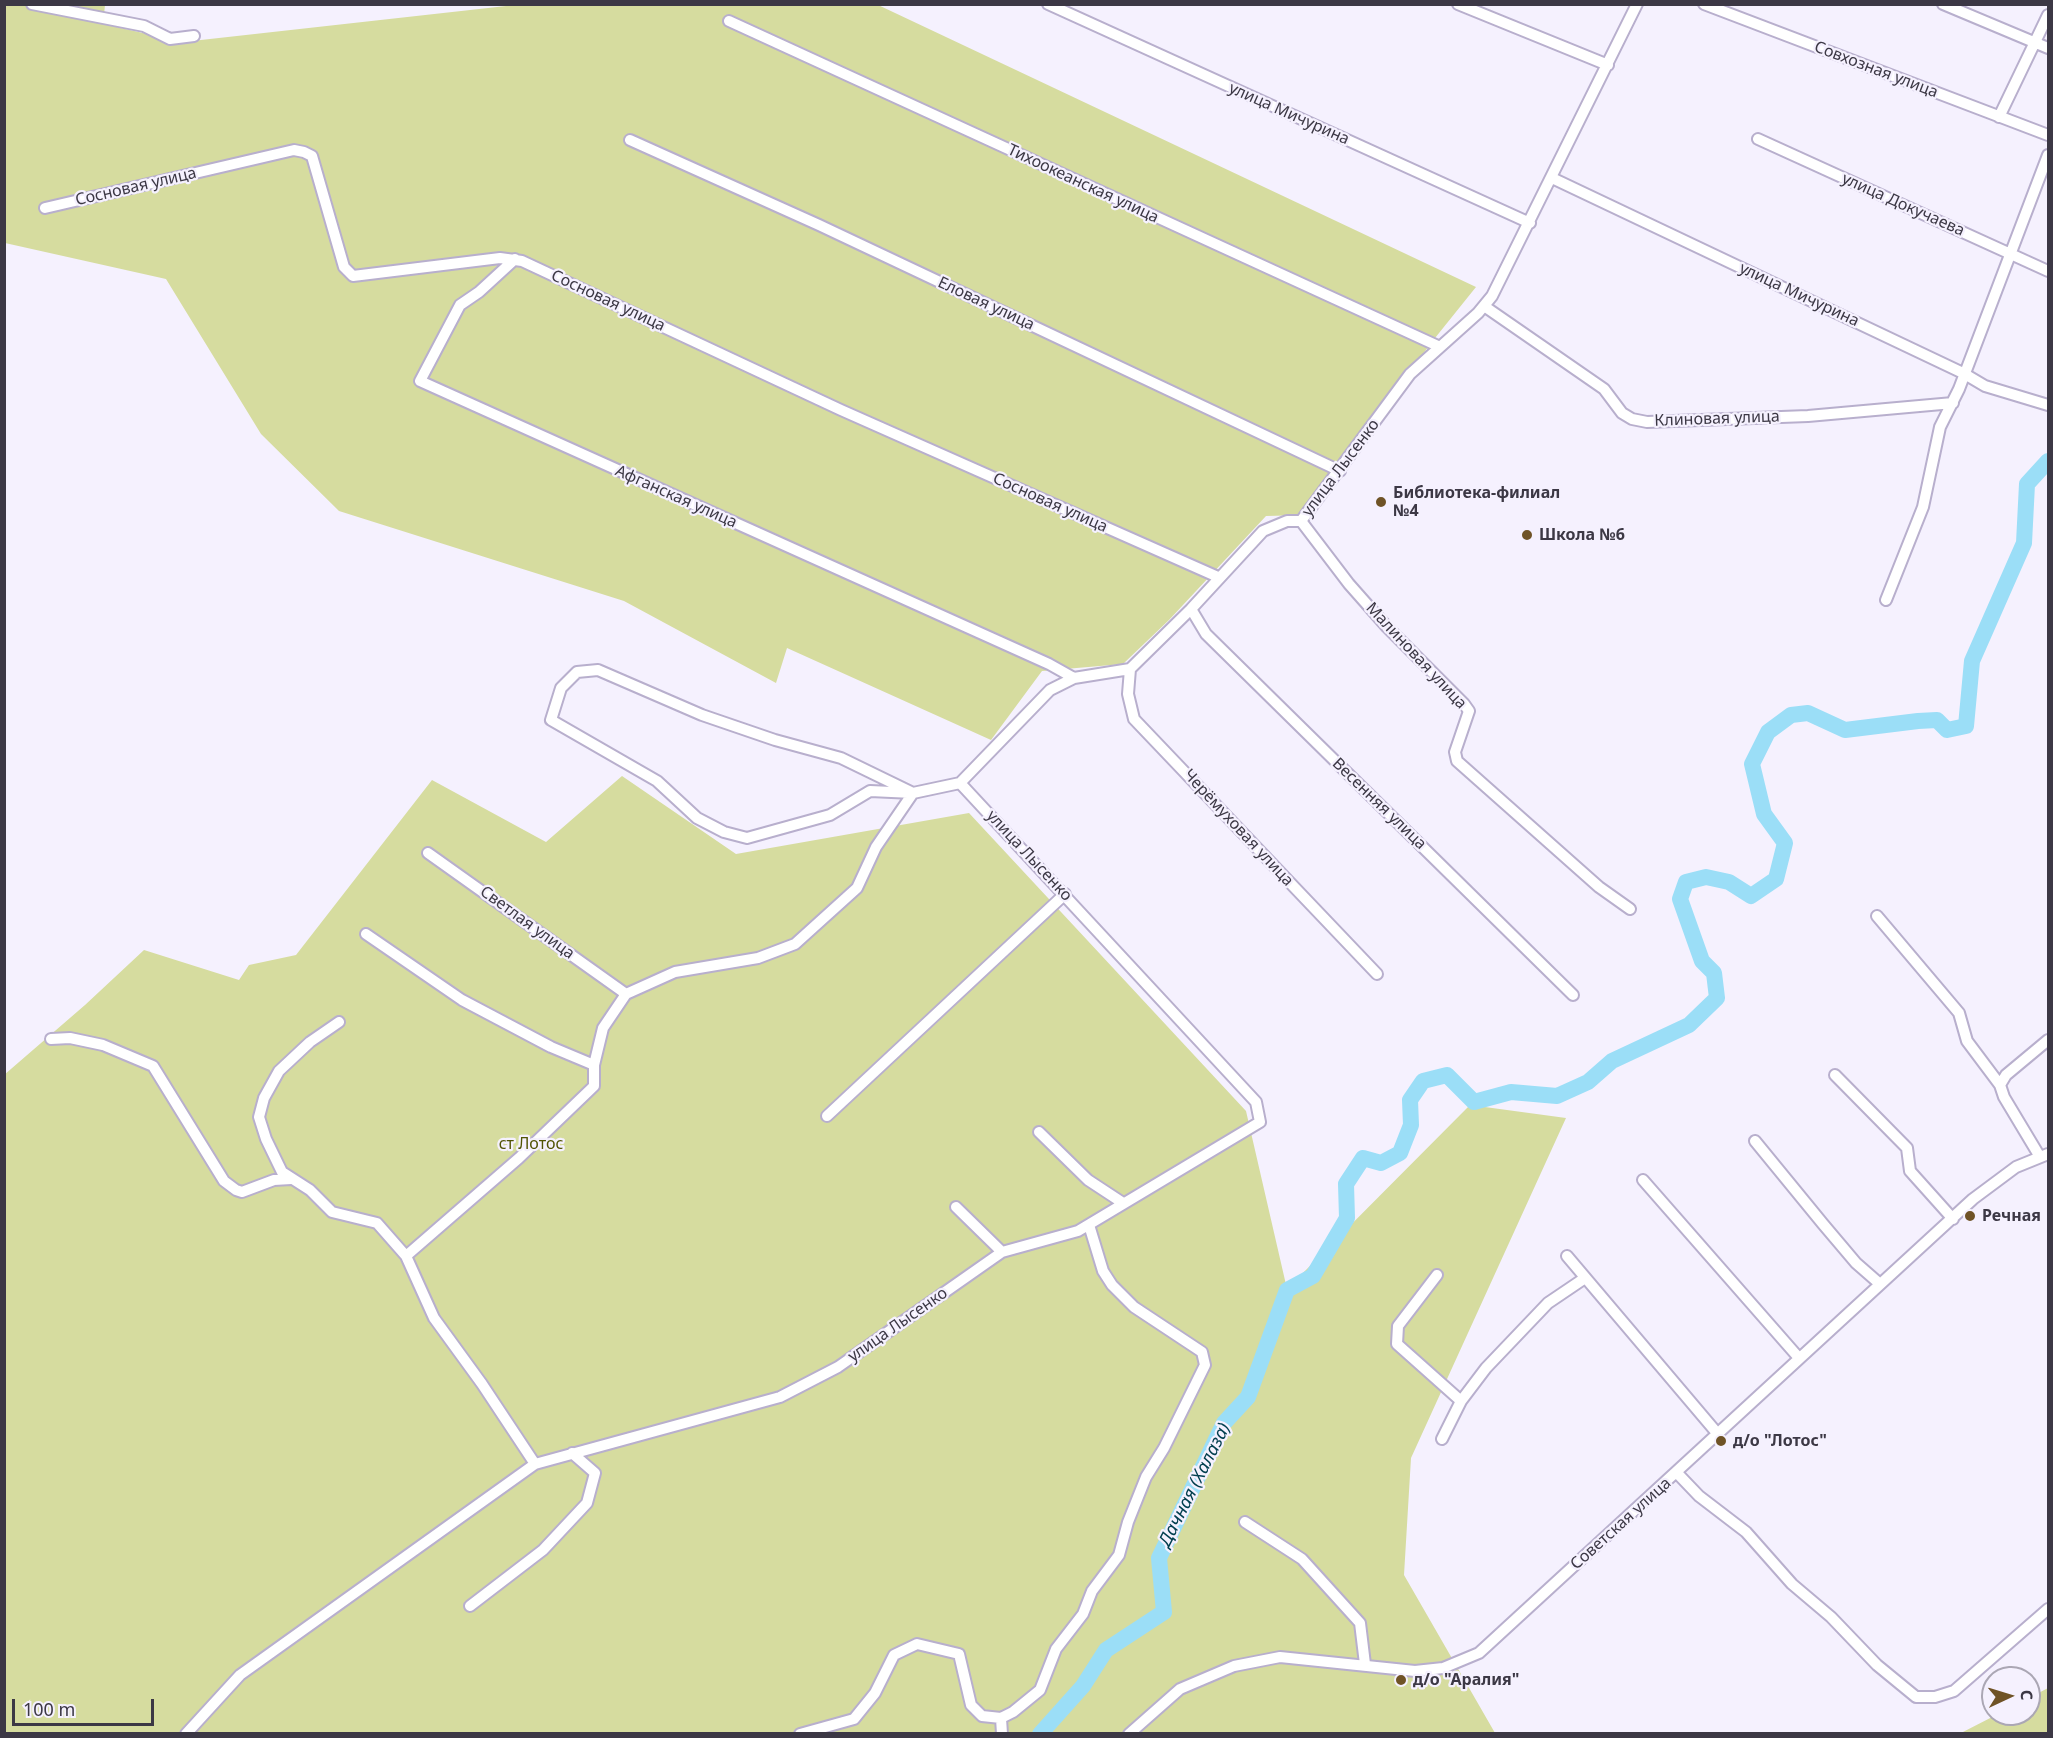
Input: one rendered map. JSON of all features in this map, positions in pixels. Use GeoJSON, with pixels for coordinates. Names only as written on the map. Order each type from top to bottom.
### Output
{"type":"FeatureCollection","features":[{"type":"Feature","properties":{"kind":"street"},"geometry":{"type":"LineString","coordinates":[[32,4],[144,26],[170,39],[194,36]]}},
{"type":"Feature","properties":{"kind":"street","name":"улица Мичурина"},"geometry":{"type":"LineString","coordinates":[[1048,4],[1530,223]]}},
{"type":"Feature","properties":{"kind":"street"},"geometry":{"type":"LineString","coordinates":[[1458,4],[1608,65]]}},
{"type":"Feature","properties":{"kind":"street","name":"улица Лысенко"},"geometry":{"type":"LineString","coordinates":[[1130,669],[1191,609],[1218,577],[1263,531],[1287,521],[1301,521],[1410,374],[1492,296],[1608,65],[1636,4]]}},
{"type":"Feature","properties":{"kind":"street","name":"Совхозная улица"},"geometry":{"type":"LineString","coordinates":[[1704,4],[2049,135]]}},
{"type":"Feature","properties":{"kind":"street"},"geometry":{"type":"LineString","coordinates":[[1943,4],[2049,48]]}},
{"type":"Feature","properties":{"kind":"street"},"geometry":{"type":"LineString","coordinates":[[1999,117],[2049,15]]}},
{"type":"Feature","properties":{"kind":"street","name":"Тихоокеанская улица"},"geometry":{"type":"LineString","coordinates":[[729,21],[1438,346]]}},
{"type":"Feature","properties":{"kind":"street","name":"улица Докучаева"},"geometry":{"type":"LineString","coordinates":[[1758,139],[2049,271]]}},
{"type":"Feature","properties":{"kind":"street","name":"Еловая улица"},"geometry":{"type":"LineString","coordinates":[[630,140],[830,230],[1340,471]]}},
{"type":"Feature","properties":{"kind":"street","name":"Сосновая улица"},"geometry":{"type":"LineString","coordinates":[[45,208],[294,150],[312,156],[344,267],[352,276],[500,258],[515,259],[841,410],[1218,577]]}},
{"type":"Feature","properties":{"kind":"street"},"geometry":{"type":"LineString","coordinates":[[1886,600],[1923,507],[1940,427],[1953,404],[1963,373],[2012,254],[2049,155]]}},
{"type":"Feature","properties":{"kind":"street","name":"улица Мичурина"},"geometry":{"type":"LineString","coordinates":[[1552,178],[1963,373],[1994,390],[2049,405]]}},
{"type":"Feature","properties":{"kind":"street","name":"Афганская улица"},"geometry":{"type":"LineString","coordinates":[[515,259],[479,292],[460,305],[420,381],[1049,664],[1074,678]]}},
{"type":"Feature","properties":{"kind":"street","name":"Клиновая улица"},"geometry":{"type":"LineString","coordinates":[[1484,306],[1604,389],[1622,413],[1632,419],[1647,422],[1808,416],[1953,404]]}},
{"type":"Feature","properties":{"kind":"street","name":"Малиновая улица"},"geometry":{"type":"LineString","coordinates":[[1301,521],[1349,584],[1387,627],[1469,711],[1455,752],[1457,761],[1599,887],[1630,909]]}},
{"type":"Feature","properties":{"kind":"street","name":"Весенняя улица"},"geometry":{"type":"LineString","coordinates":[[1191,609],[1206,634],[1573,995]]}},
{"type":"Feature","properties":{"kind":"street"},"geometry":{"type":"LineString","coordinates":[[912,793],[841,758],[702,715],[598,670],[577,672],[561,688],[551,720],[657,781],[697,818],[724,832],[747,838],[830,815],[870,791],[912,793],[960,783],[1050,690],[1074,678],[1130,669]]}},
{"type":"Feature","properties":{"kind":"street","name":"Черёмуховая улица"},"geometry":{"type":"LineString","coordinates":[[1130,669],[1128,694],[1134,719],[1377,974]]}},
{"type":"Feature","properties":{"kind":"street","name":"улица Лысенко"},"geometry":{"type":"LineString","coordinates":[[186,1734],[240,1675],[534,1464],[780,1397],[838,1367],[1002,1252],[1077,1232],[1123,1203],[1255,1128],[1260,1122],[1261,1117],[1256,1102],[960,783]]}},
{"type":"Feature","properties":{"kind":"street"},"geometry":{"type":"LineString","coordinates":[[406,1256],[519,1158],[594,1086],[594,1065],[603,1028],[615,1006],[626,994],[675,972],[758,958],[795,944],[857,888],[876,846],[912,793]]}},
{"type":"Feature","properties":{"kind":"street","name":"Светлая улица"},"geometry":{"type":"LineString","coordinates":[[428,853],[626,994]]}},
{"type":"Feature","properties":{"kind":"street"},"geometry":{"type":"LineString","coordinates":[[827,1116],[1065,894]]}},
{"type":"Feature","properties":{"kind":"street"},"geometry":{"type":"LineString","coordinates":[[1877,916],[1959,1013],[1967,1041],[2000,1085],[2004,1098],[2044,1156]]}},
{"type":"Feature","properties":{"kind":"street"},"geometry":{"type":"LineString","coordinates":[[366,934],[462,1000],[551,1047],[594,1065]]}},
{"type":"Feature","properties":{"kind":"street"},"geometry":{"type":"LineString","coordinates":[[339,1022],[310,1042],[279,1071],[264,1098],[259,1117],[266,1139],[282,1172],[310,1190],[332,1212],[377,1223],[406,1256],[434,1318],[483,1384],[534,1464]]}},
{"type":"Feature","properties":{"kind":"street"},"geometry":{"type":"LineString","coordinates":[[51,1040],[70,1038],[104,1045],[153,1066],[224,1181],[236,1190],[242,1192],[274,1180],[291,1179]]}},
{"type":"Feature","properties":{"kind":"street"},"geometry":{"type":"LineString","coordinates":[[2000,1085],[2006,1075],[2049,1040]]}},
{"type":"Feature","properties":{"kind":"street"},"geometry":{"type":"LineString","coordinates":[[1835,1075],[1907,1148],[1910,1171],[1953,1219]]}},
{"type":"Feature","properties":{"kind":"street"},"geometry":{"type":"LineString","coordinates":[[1039,1132],[1088,1180],[1123,1203]]}},
{"type":"Feature","properties":{"kind":"street"},"geometry":{"type":"LineString","coordinates":[[1755,1141],[1785,1181],[1836,1240],[1880,1284]]}},
{"type":"Feature","properties":{"kind":"street","name":"Советская улица"},"geometry":{"type":"LineString","coordinates":[[1129,1734],[1180,1689],[1234,1666],[1280,1657],[1365,1664],[1415,1671],[1443,1668],[1479,1653],[1994,1182],[2016,1167],[2044,1156]]}},
{"type":"Feature","properties":{"kind":"street"},"geometry":{"type":"LineString","coordinates":[[1643,1180],[1799,1358]]}},
{"type":"Feature","properties":{"kind":"street"},"geometry":{"type":"LineString","coordinates":[[956,1207],[1002,1252]]}},
{"type":"Feature","properties":{"kind":"street"},"geometry":{"type":"LineString","coordinates":[[800,1734],[854,1719],[874,1693],[894,1655],[917,1644],[959,1654],[971,1705],[982,1716],[1001,1718],[1013,1712],[1040,1690],[1056,1649],[1083,1614],[1092,1592],[1119,1556],[1128,1522],[1146,1477],[1164,1448],[1205,1365],[1202,1352],[1134,1306],[1112,1285],[1103,1270],[1089,1225]]}},
{"type":"Feature","properties":{"kind":"street"},"geometry":{"type":"LineString","coordinates":[[1567,1256],[1717,1434]]}},
{"type":"Feature","properties":{"kind":"street"},"geometry":{"type":"LineString","coordinates":[[1437,1275],[1398,1326],[1397,1344],[1461,1401]]}},
{"type":"Feature","properties":{"kind":"street"},"geometry":{"type":"LineString","coordinates":[[1442,1439],[1461,1401],[1486,1368],[1548,1303],[1585,1278]]}},
{"type":"Feature","properties":{"kind":"street"},"geometry":{"type":"LineString","coordinates":[[470,1606],[543,1550],[587,1503],[595,1473],[572,1453]]}},
{"type":"Feature","properties":{"kind":"street"},"geometry":{"type":"LineString","coordinates":[[1677,1473],[1699,1496],[1746,1532],[1791,1584],[1832,1617],[1877,1665],[1916,1697],[1935,1697],[1954,1691],[2049,1609]]}},
{"type":"Feature","properties":{"kind":"street"},"geometry":{"type":"LineString","coordinates":[[1245,1522],[1302,1559],[1360,1623],[1365,1664]]}},
{"type":"Feature","properties":{"kind":"street"},"geometry":{"type":"LineString","coordinates":[[1001,1718],[1002,1734]]}},
{"type":"Feature","properties":{"kind":"green space"},"geometry":{"type":"Polygon","coordinates":[[[876,4],[1476,287],[1431,343],[1306,515],[1266,516],[1169,620],[1123,664],[1042,671],[991,740],[787,648],[776,683],[624,601],[339,511],[261,434],[166,279],[5,243],[5,5],[105,5],[103,24],[183,42],[515,5],[876,4]]]}},
{"type":"Feature","properties":{"kind":"green space","name":"ст Лотос"},"geometry":{"type":"Polygon","coordinates":[[[622,776],[736,854],[969,813],[1246,1111],[1287,1289],[1470,1105],[1566,1118],[1411,1458],[1404,1575],[1495,1733],[5,1733],[4,1075],[144,950],[239,980],[249,965],[296,955],[432,780],[546,842],[622,776]]]}},
{"type":"Feature","properties":{"kind":"green space"},"geometry":{"type":"Polygon","coordinates":[[[2048,1688],[2048,1733],[1961,1733],[1981,1723],[1981,1726],[2041,1726],[2041,1692],[2048,1688]]]}},
{"type":"Feature","properties":{"kind":"waterway","name":"Дачная (Халаза)"},"geometry":{"type":"LineString","coordinates":[[1040,1734],[1083,1686],[1106,1650],[1164,1612],[1159,1558],[1224,1423],[1248,1397],[1287,1290],[1313,1276],[1347,1218],[1346,1184],[1363,1158],[1381,1163],[1400,1153],[1411,1125],[1410,1100],[1423,1081],[1447,1075],[1474,1102],[1511,1092],[1557,1096],[1588,1082],[1612,1061],[1689,1025],[1717,998],[1714,973],[1702,961],[1680,899],[1686,882],[1706,877],[1729,882],[1751,896],[1776,879],[1785,843],[1764,814],[1752,764],[1768,732],[1791,715],[1808,713],[1845,730],[1937,720],[1947,730],[1966,726],[1972,661],[2024,543],[2027,484],[2048,461]]}},
{"type":"Feature","properties":{"kind":"place","name":"Библиотека-филиал №4"},"geometry":{"type":"Point","coordinates":[1381,502]}},
{"type":"Feature","properties":{"kind":"place","name":"Школа №6"},"geometry":{"type":"Point","coordinates":[1527,535]}},
{"type":"Feature","properties":{"kind":"place","name":"Речная"},"geometry":{"type":"Point","coordinates":[1970,1216]}},
{"type":"Feature","properties":{"kind":"place","name":"д/о \"Лотос\""},"geometry":{"type":"Point","coordinates":[1721,1441]}},
{"type":"Feature","properties":{"kind":"place","name":"д/о \"Аралия\""},"geometry":{"type":"Point","coordinates":[1401,1680]}}]}
